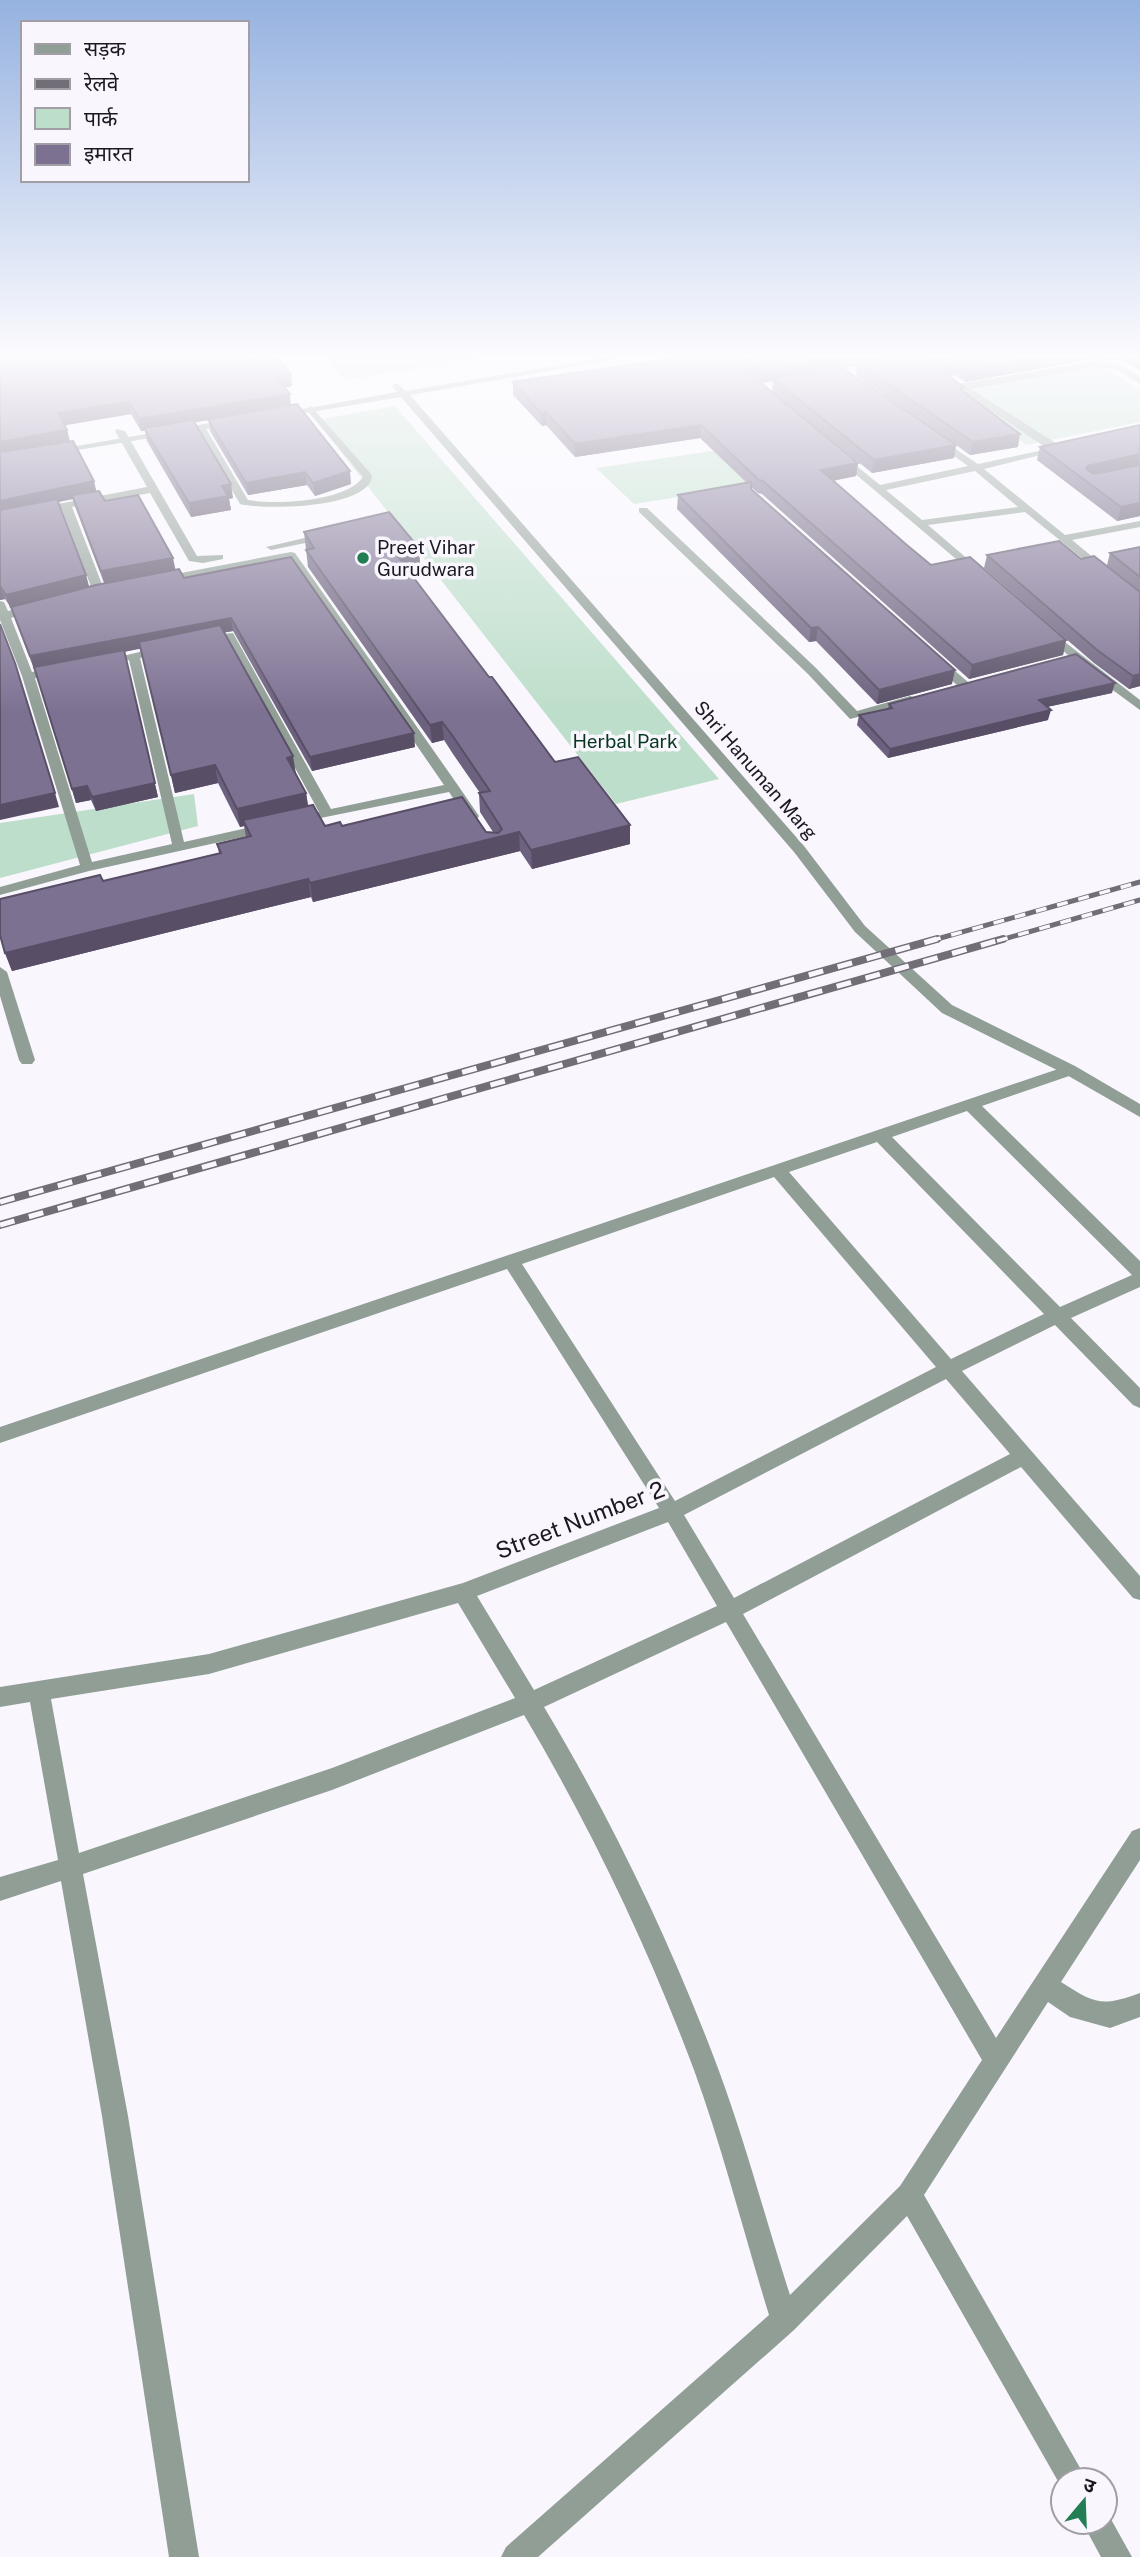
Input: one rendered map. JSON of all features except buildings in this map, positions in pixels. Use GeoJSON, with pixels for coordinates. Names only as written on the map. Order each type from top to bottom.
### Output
{"type":"FeatureCollection","features":[{"type":"Feature","properties":{"kind":"street"},"geometry":{"type":"LineString","coordinates":[[144,474],[195,560],[333,535]]}},
{"type":"Feature","properties":{"kind":"street"},"geometry":{"type":"LineString","coordinates":[[228,474],[244,502],[272,505],[342,496],[361,488],[368,477],[366,474]]}},
{"type":"Feature","properties":{"kind":"street","name":"Shri Hanuman Marg"},"geometry":{"type":"LineString","coordinates":[[473,474],[799,849],[860,929],[947,1009],[1070,1070],[1140,1111]]}},
{"type":"Feature","properties":{"kind":"street"},"geometry":{"type":"LineString","coordinates":[[860,474],[984,577]]}},
{"type":"Feature","properties":{"kind":"street"},"geometry":{"type":"LineString","coordinates":[[878,489],[943,474]]}},
{"type":"Feature","properties":{"kind":"street"},"geometry":{"type":"LineString","coordinates":[[985,474],[1140,602]]}},
{"type":"Feature","properties":{"kind":"street"},"geometry":{"type":"LineString","coordinates":[[0,518],[153,489]]}},
{"type":"Feature","properties":{"kind":"street"},"geometry":{"type":"LineString","coordinates":[[66,505],[99,592]]}},
{"type":"Feature","properties":{"kind":"street"},"geometry":{"type":"LineString","coordinates":[[922,523],[1027,509]]}},
{"type":"Feature","properties":{"kind":"street"},"geometry":{"type":"LineString","coordinates":[[643,510],[812,671],[854,716],[927,695]]}},
{"type":"Feature","properties":{"kind":"street"},"geometry":{"type":"LineString","coordinates":[[1063,539],[1140,524]]}},
{"type":"Feature","properties":{"kind":"street"},"geometry":{"type":"LineString","coordinates":[[152,581],[291,555],[480,826]]}},
{"type":"Feature","properties":{"kind":"street"},"geometry":{"type":"LineString","coordinates":[[85,596],[112,590]]}},
{"type":"Feature","properties":{"kind":"street"},"geometry":{"type":"LineString","coordinates":[[45,606],[1,612],[28,676],[87,867]]}},
{"type":"Feature","properties":{"kind":"street"},"geometry":{"type":"LineString","coordinates":[[1035,621],[1070,659],[1140,706]]}},
{"type":"Feature","properties":{"kind":"street"},"geometry":{"type":"LineString","coordinates":[[94,664],[223,634],[229,635],[327,814]]}},
{"type":"Feature","properties":{"kind":"street"},"geometry":{"type":"LineString","coordinates":[[922,648],[964,685]]}},
{"type":"Feature","properties":{"kind":"street"},"geometry":{"type":"LineString","coordinates":[[134,656],[179,847]]}},
{"type":"Feature","properties":{"kind":"street"},"geometry":{"type":"LineString","coordinates":[[28,676],[67,668]]}},
{"type":"Feature","properties":{"kind":"street"},"geometry":{"type":"LineString","coordinates":[[0,891],[87,867],[452,787]]}},
{"type":"Feature","properties":{"kind":"street"},"geometry":{"type":"LineString","coordinates":[[0,972],[27,1060]]}},
{"type":"Feature","properties":{"kind":"street"},"geometry":{"type":"LineString","coordinates":[[0,1435],[1070,1070]]}},
{"type":"Feature","properties":{"kind":"street"},"geometry":{"type":"LineString","coordinates":[[971,1105],[1140,1272]]}},
{"type":"Feature","properties":{"kind":"street"},"geometry":{"type":"LineString","coordinates":[[881,1136],[1140,1400]]}},
{"type":"Feature","properties":{"kind":"street"},"geometry":{"type":"LineString","coordinates":[[778,1171],[1140,1591]]}},
{"type":"Feature","properties":{"kind":"street"},"geometry":{"type":"LineString","coordinates":[[511,1261],[672,1512],[996,2061]]}},
{"type":"Feature","properties":{"kind":"street","name":"Street Number 2"},"geometry":{"type":"LineString","coordinates":[[0,1697],[209,1664],[463,1592],[672,1512],[949,1369],[1140,1279]]}},
{"type":"Feature","properties":{"kind":"street"},"geometry":{"type":"LineString","coordinates":[[0,1889],[337,1777],[529,1703],[730,1611],[1024,1456]]}},
{"type":"Feature","properties":{"kind":"street"},"geometry":{"type":"LineString","coordinates":[[463,1592],[567,1766],[643,1916],[708,2071],[784,2320]]}},
{"type":"Feature","properties":{"kind":"street"},"geometry":{"type":"LineString","coordinates":[[39,1692],[115,2116],[184,2557]]}},
{"type":"Feature","properties":{"kind":"street"},"geometry":{"type":"LineString","coordinates":[[516,2557],[784,2320],[909,2195],[1140,1839]]}},
{"type":"Feature","properties":{"kind":"street"},"geometry":{"type":"LineString","coordinates":[[1043,1985],[1079,2008],[1110,2016],[1140,2005]]}},
{"type":"Feature","properties":{"kind":"street"},"geometry":{"type":"LineString","coordinates":[[909,2195],[1065,2466]]}},
{"type":"Feature","properties":{"kind":"street"},"geometry":{"type":"LineString","coordinates":[[1105,2536],[1117,2557]]}},
{"type":"Feature","properties":{"kind":"green space","name":"Herbal Park"},"geometry":{"type":"Polygon","coordinates":[[[358,474],[454,474],[719,779],[616,804],[358,474]]]}},
{"type":"Feature","properties":{"kind":"green space"},"geometry":{"type":"Polygon","coordinates":[[[603,474],[819,474],[634,504],[603,474]]]}},
{"type":"Feature","properties":{"kind":"green space"},"geometry":{"type":"Polygon","coordinates":[[[194,794],[198,826],[0,878],[0,823],[194,794]]]}},
{"type":"Feature","properties":{"kind":"railway"},"geometry":{"type":"LineString","coordinates":[[930,941],[1140,882]]}},
{"type":"Feature","properties":{"kind":"railway"},"geometry":{"type":"LineString","coordinates":[[997,941],[1140,900]]}},
{"type":"Feature","properties":{"kind":"railway"},"geometry":{"type":"LineString","coordinates":[[0,1202],[937,939]]}},
{"type":"Feature","properties":{"kind":"railway"},"geometry":{"type":"LineString","coordinates":[[0,1225],[1003,939]]}},
{"type":"Feature","properties":{"kind":"place","name":"Preet Vihar Gurudwara"},"geometry":{"type":"Point","coordinates":[363,558]}}]}
